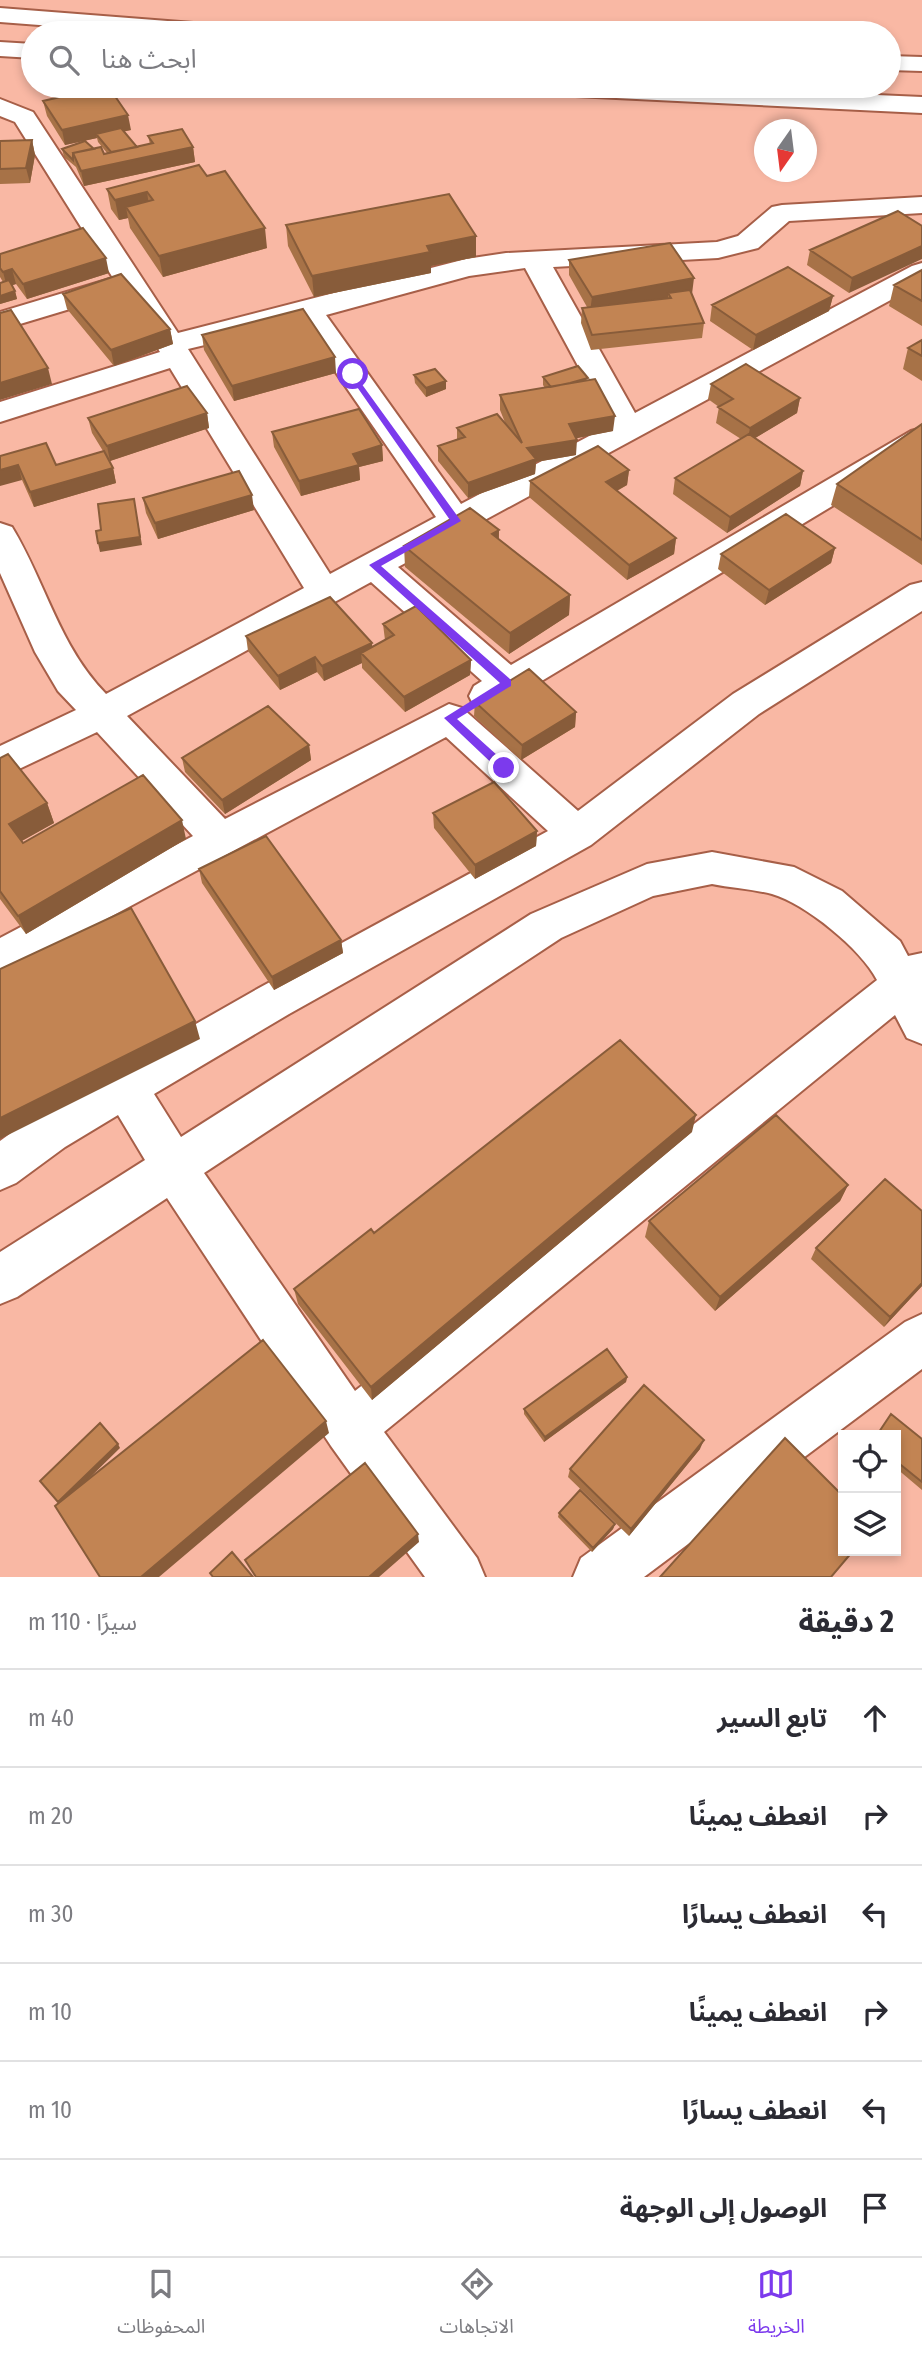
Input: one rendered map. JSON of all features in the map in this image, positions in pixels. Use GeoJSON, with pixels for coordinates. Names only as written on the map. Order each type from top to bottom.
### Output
{"type":"FeatureCollection","features":[{"type":"Feature","properties":{"kind":"main road"},"geometry":{"type":"LineString","coordinates":[[0,15],[77,21]]}},
{"type":"Feature","properties":{"kind":"main road"},"geometry":{"type":"LineString","coordinates":[[0,48],[21,50]]}},
{"type":"Feature","properties":{"kind":"main road"},"geometry":{"type":"LineString","coordinates":[[901,63],[922,64]]}},
{"type":"Feature","properties":{"kind":"main road"},"geometry":{"type":"LineString","coordinates":[[772,98],[922,105]]}},
{"type":"Feature","properties":{"kind":"main road"},"geometry":{"type":"LineString","coordinates":[[0,107],[24,117],[174,350],[324,592]]}},
{"type":"Feature","properties":{"kind":"main road"},"geometry":{"type":"LineString","coordinates":[[0,412],[174,350],[466,268],[535,260],[737,247],[782,214],[905,203],[922,205]]}},
{"type":"Feature","properties":{"kind":"main road"},"geometry":{"type":"LineString","coordinates":[[535,260],[628,429]]}},
{"type":"Feature","properties":{"kind":"main road"},"geometry":{"type":"LineString","coordinates":[[0,763],[100,714],[922,272]]}},
{"type":"Feature","properties":{"kind":"main road"},"geometry":{"type":"LineString","coordinates":[[0,321],[130,282]]}},
{"type":"Feature","properties":{"kind":"main road"},"geometry":{"type":"LineString","coordinates":[[308,311],[456,521]]}},
{"type":"Feature","properties":{"kind":"main road"},"geometry":{"type":"LineString","coordinates":[[0,958],[449,718],[922,438]]}},
{"type":"Feature","properties":{"kind":"main road"},"geometry":{"type":"LineString","coordinates":[[0,535],[52,652],[100,714],[221,840]]}},
{"type":"Feature","properties":{"kind":"main road"},"geometry":{"type":"LineString","coordinates":[[374,565],[508,683]]}},
{"type":"Feature","properties":{"kind":"main road"},"geometry":{"type":"LineString","coordinates":[[0,1168],[49,1132],[577,834],[746,704],[922,594]]}},
{"type":"Feature","properties":{"kind":"main road"},"geometry":{"type":"LineString","coordinates":[[449,718],[577,834]]}},
{"type":"Feature","properties":{"kind":"main road"},"geometry":{"type":"LineString","coordinates":[[0,1280],[546,926],[647,881],[712,868],[780,879],[828,903],[885,954],[915,993],[349,1428]]}},
{"type":"Feature","properties":{"kind":"main road"},"geometry":{"type":"LineString","coordinates":[[126,1088],[173,1167],[349,1428],[458,1577]]}},
{"type":"Feature","properties":{"kind":"main road"},"geometry":{"type":"LineString","coordinates":[[600,1577],[922,1339]]}},
{"type":"Feature","properties":{"kind":"building"},"geometry":{"type":"Polygon","coordinates":[[[56,98],[116,98],[128,115],[62,130],[43,101],[56,98]]]}},
{"type":"Feature","properties":{"kind":"building"},"geometry":{"type":"Polygon","coordinates":[[[121,128],[137,147],[111,152],[96,134],[121,128]]]}},
{"type":"Feature","properties":{"kind":"building"},"geometry":{"type":"Polygon","coordinates":[[[182,129],[193,147],[81,171],[73,153],[101,147],[104,154],[153,143],[148,136],[182,129]]]}},
{"type":"Feature","properties":{"kind":"building"},"geometry":{"type":"Polygon","coordinates":[[[32,140],[26,168],[0,169],[0,141],[32,140]]]}},
{"type":"Feature","properties":{"kind":"building"},"geometry":{"type":"Polygon","coordinates":[[[85,141],[94,149],[73,153],[73,160],[62,149],[85,141]]]}},
{"type":"Feature","properties":{"kind":"building"},"geometry":{"type":"Polygon","coordinates":[[[199,165],[207,176],[225,171],[265,228],[159,256],[126,207],[153,200],[147,192],[115,200],[107,189],[199,165]]]}},
{"type":"Feature","properties":{"kind":"building"},"geometry":{"type":"Polygon","coordinates":[[[449,194],[476,236],[427,246],[430,252],[312,276],[286,225],[449,194]]]}},
{"type":"Feature","properties":{"kind":"building"},"geometry":{"type":"Polygon","coordinates":[[[898,211],[922,226],[922,246],[852,278],[810,250],[898,211]]]}},
{"type":"Feature","properties":{"kind":"building"},"geometry":{"type":"Polygon","coordinates":[[[83,228],[106,258],[23,284],[12,269],[3,272],[0,268],[0,254],[83,228]]]}},
{"type":"Feature","properties":{"kind":"building"},"geometry":{"type":"Polygon","coordinates":[[[670,243],[694,278],[592,297],[569,260],[670,243]]]}},
{"type":"Feature","properties":{"kind":"building"},"geometry":{"type":"Polygon","coordinates":[[[788,267],[833,296],[756,335],[712,305],[788,267]]]}},
{"type":"Feature","properties":{"kind":"building"},"geometry":{"type":"Polygon","coordinates":[[[922,270],[922,301],[894,285],[922,270]]]}},
{"type":"Feature","properties":{"kind":"building"},"geometry":{"type":"Polygon","coordinates":[[[121,274],[170,329],[111,350],[63,294],[121,274]]]}},
{"type":"Feature","properties":{"kind":"building"},"geometry":{"type":"Polygon","coordinates":[[[9,280],[15,291],[0,296],[0,283],[9,280]]]}},
{"type":"Feature","properties":{"kind":"building"},"geometry":{"type":"Polygon","coordinates":[[[690,290],[704,323],[592,335],[582,308],[671,298],[668,293],[690,290]]]}},
{"type":"Feature","properties":{"kind":"building"},"geometry":{"type":"Polygon","coordinates":[[[303,309],[335,357],[232,386],[202,335],[303,309]]]}},
{"type":"Feature","properties":{"kind":"building"},"geometry":{"type":"Polygon","coordinates":[[[11,310],[48,368],[0,383],[0,313],[11,310]]]}},
{"type":"Feature","properties":{"kind":"building"},"geometry":{"type":"Polygon","coordinates":[[[922,340],[922,356],[908,348],[922,340]]]}},
{"type":"Feature","properties":{"kind":"building"},"geometry":{"type":"Polygon","coordinates":[[[746,364],[800,398],[750,428],[718,407],[733,399],[711,384],[746,364]]]}},
{"type":"Feature","properties":{"kind":"building"},"geometry":{"type":"Polygon","coordinates":[[[578,366],[588,378],[551,387],[543,377],[578,366]]]}},
{"type":"Feature","properties":{"kind":"building"},"geometry":{"type":"Polygon","coordinates":[[[435,369],[446,381],[426,388],[414,375],[435,369]]]}},
{"type":"Feature","properties":{"kind":"building"},"geometry":{"type":"Polygon","coordinates":[[[595,379],[615,416],[569,424],[577,440],[527,448],[536,459],[468,483],[438,446],[465,437],[457,428],[497,414],[522,443],[500,395],[595,379]]]}},
{"type":"Feature","properties":{"kind":"building"},"geometry":{"type":"Polygon","coordinates":[[[187,386],[207,413],[107,446],[88,418],[187,386]]]}},
{"type":"Feature","properties":{"kind":"building"},"geometry":{"type":"Polygon","coordinates":[[[359,409],[382,445],[353,454],[359,465],[299,481],[272,432],[359,409]]]}},
{"type":"Feature","properties":{"kind":"building"},"geometry":{"type":"Polygon","coordinates":[[[922,424],[922,540],[837,484],[922,424]]]}},
{"type":"Feature","properties":{"kind":"building"},"geometry":{"type":"Polygon","coordinates":[[[749,434],[803,471],[730,517],[675,478],[749,434]]]}},
{"type":"Feature","properties":{"kind":"building"},"geometry":{"type":"Polygon","coordinates":[[[46,443],[56,465],[104,451],[113,468],[30,492],[18,465],[0,470],[0,456],[46,443]]]}},
{"type":"Feature","properties":{"kind":"building"},"geometry":{"type":"Polygon","coordinates":[[[598,446],[629,470],[606,482],[676,538],[629,565],[530,481],[598,446]]]}},
{"type":"Feature","properties":{"kind":"building"},"geometry":{"type":"Polygon","coordinates":[[[239,471],[252,495],[155,523],[143,498],[239,471]]]}},
{"type":"Feature","properties":{"kind":"building"},"geometry":{"type":"Polygon","coordinates":[[[134,499],[140,537],[98,543],[96,531],[101,530],[98,504],[134,499]]]}},
{"type":"Feature","properties":{"kind":"building"},"geometry":{"type":"Polygon","coordinates":[[[470,508],[499,530],[492,534],[570,595],[510,633],[404,546],[470,508]]]}},
{"type":"Feature","properties":{"kind":"building"},"geometry":{"type":"Polygon","coordinates":[[[786,514],[835,548],[769,590],[721,554],[786,514]]]}},
{"type":"Feature","properties":{"kind":"building"},"geometry":{"type":"Polygon","coordinates":[[[330,597],[372,643],[322,666],[315,657],[278,676],[246,636],[330,597]]]}},
{"type":"Feature","properties":{"kind":"building"},"geometry":{"type":"Polygon","coordinates":[[[416,606],[471,660],[404,697],[361,653],[394,635],[383,624],[416,606]]]}},
{"type":"Feature","properties":{"kind":"building"},"geometry":{"type":"Polygon","coordinates":[[[529,669],[576,712],[522,745],[475,702],[529,669]]]}},
{"type":"Feature","properties":{"kind":"building"},"geometry":{"type":"Polygon","coordinates":[[[268,706],[309,745],[222,800],[182,758],[268,706]]]}},
{"type":"Feature","properties":{"kind":"building"},"geometry":{"type":"Polygon","coordinates":[[[8,754],[47,803],[9,824],[23,843],[143,775],[182,820],[18,916],[0,891],[0,758],[8,754]]]}},
{"type":"Feature","properties":{"kind":"building"},"geometry":{"type":"Polygon","coordinates":[[[494,782],[537,831],[475,865],[433,813],[494,782]]]}},
{"type":"Feature","properties":{"kind":"building"},"geometry":{"type":"Polygon","coordinates":[[[266,836],[341,940],[272,977],[199,869],[266,836]]]}},
{"type":"Feature","properties":{"kind":"building"},"geometry":{"type":"Polygon","coordinates":[[[131,908],[195,1021],[0,1118],[0,969],[131,908]]]}},
{"type":"Feature","properties":{"kind":"building"},"geometry":{"type":"Polygon","coordinates":[[[620,1040],[696,1115],[371,1387],[294,1289],[371,1229],[374,1233],[620,1040]]]}},
{"type":"Feature","properties":{"kind":"building"},"geometry":{"type":"Polygon","coordinates":[[[776,1115],[848,1185],[720,1297],[649,1221],[776,1115]]]}},
{"type":"Feature","properties":{"kind":"building"},"geometry":{"type":"Polygon","coordinates":[[[885,1179],[922,1211],[922,1283],[890,1317],[816,1248],[885,1179]]]}},
{"type":"Feature","properties":{"kind":"building"},"geometry":{"type":"Polygon","coordinates":[[[263,1340],[326,1421],[141,1577],[100,1577],[55,1506],[263,1340]]]}},
{"type":"Feature","properties":{"kind":"building"},"geometry":{"type":"Polygon","coordinates":[[[607,1349],[627,1377],[545,1437],[524,1409],[607,1349]]]}},
{"type":"Feature","properties":{"kind":"building"},"geometry":{"type":"Polygon","coordinates":[[[644,1385],[704,1440],[631,1529],[570,1469],[644,1385]]]}},
{"type":"Feature","properties":{"kind":"building"},"geometry":{"type":"Polygon","coordinates":[[[891,1414],[922,1439],[922,1482],[901,1465],[901,1430],[880,1430],[891,1414]]]}},
{"type":"Feature","properties":{"kind":"building"},"geometry":{"type":"Polygon","coordinates":[[[100,1423],[118,1444],[58,1502],[40,1481],[100,1423]]]}},
{"type":"Feature","properties":{"kind":"building"},"geometry":{"type":"Polygon","coordinates":[[[785,1438],[838,1491],[838,1556],[849,1556],[831,1577],[660,1577],[785,1438]]]}},
{"type":"Feature","properties":{"kind":"building"},"geometry":{"type":"Polygon","coordinates":[[[365,1463],[418,1534],[369,1577],[256,1577],[245,1560],[365,1463]]]}},
{"type":"Feature","properties":{"kind":"building"},"geometry":{"type":"Polygon","coordinates":[[[580,1490],[615,1524],[593,1548],[559,1513],[580,1490]]]}},
{"type":"Feature","properties":{"kind":"building"},"geometry":{"type":"Polygon","coordinates":[[[232,1552],[253,1577],[213,1577],[210,1573],[232,1552]]]}},
{"type":"Feature","properties":{"kind":"route"},"geometry":{"type":"LineString","coordinates":[[353,374],[456,521],[374,565],[508,683],[449,718],[504,768]]}}]}
